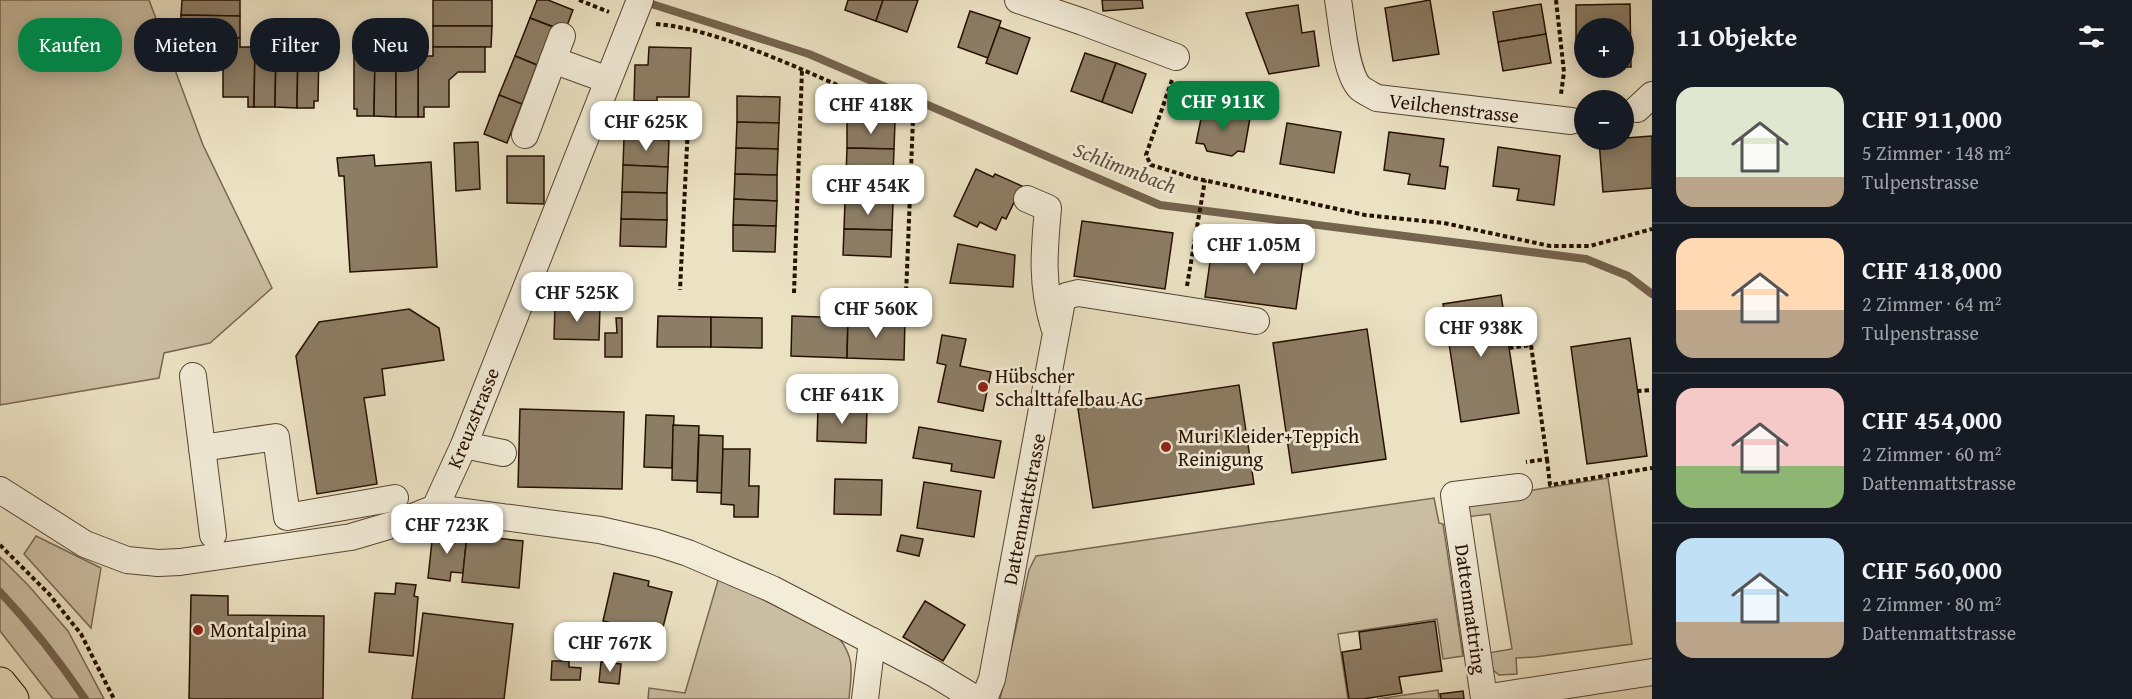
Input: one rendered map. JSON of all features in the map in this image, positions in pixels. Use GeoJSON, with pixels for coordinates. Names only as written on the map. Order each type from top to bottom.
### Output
{"type":"FeatureCollection","features":[{"type":"Feature","properties":{"kind":"main road"},"geometry":{"type":"LineString","coordinates":[[0,684],[12,699]]}},
{"type":"Feature","properties":{"kind":"street","name":"Veilchenstrasse"},"geometry":{"type":"LineString","coordinates":[[1338,0],[1349,65],[1361,89],[1377,98],[1564,121]]}},
{"type":"Feature","properties":{"kind":"street"},"geometry":{"type":"LineString","coordinates":[[1027,2],[1176,57]]}},
{"type":"Feature","properties":{"kind":"street","name":"Kreuzstrasse"},"geometry":{"type":"LineString","coordinates":[[435,508],[464,445],[608,80],[629,12]]}},
{"type":"Feature","properties":{"kind":"street"},"geometry":{"type":"LineString","coordinates":[[525,135],[562,36]]}},
{"type":"Feature","properties":{"kind":"street"},"geometry":{"type":"LineString","coordinates":[[553,60],[608,80]]}},
{"type":"Feature","properties":{"kind":"street"},"geometry":{"type":"LineString","coordinates":[[1027,199],[1048,208],[1044,282],[1057,336]]}},
{"type":"Feature","properties":{"kind":"street","name":"Dattenmattstrasse"},"geometry":{"type":"LineString","coordinates":[[984,699],[992,679],[1062,301],[1072,293],[1078,292],[1256,321]]}},
{"type":"Feature","properties":{"kind":"street"},"geometry":{"type":"LineString","coordinates":[[193,376],[213,535]]}},
{"type":"Feature","properties":{"kind":"street"},"geometry":{"type":"LineString","coordinates":[[202,447],[276,437],[287,517],[395,498]]}},
{"type":"Feature","properties":{"kind":"street"},"geometry":{"type":"LineString","coordinates":[[464,445],[503,453]]}},
{"type":"Feature","properties":{"kind":"street","name":"Dattenmattring"},"geometry":{"type":"LineString","coordinates":[[1519,487],[1454,495],[1484,698],[1652,672]]}},
{"type":"Feature","properties":{"kind":"street"},"geometry":{"type":"LineString","coordinates":[[0,490],[85,543],[127,560],[158,563],[180,562],[351,537],[395,524],[435,508],[600,530],[657,543],[723,567],[872,641],[976,699]]}},
{"type":"Feature","properties":{"kind":"street"},"geometry":{"type":"LineString","coordinates":[[321,512],[325,540]]}},
{"type":"Feature","properties":{"kind":"street"},"geometry":{"type":"LineString","coordinates":[[865,699],[872,641]]}},
{"type":"Feature","properties":{"kind":"path"},"geometry":{"type":"LineString","coordinates":[[579,0],[629,12],[739,45],[913,119],[906,295],[889,295]]}},
{"type":"Feature","properties":{"kind":"path"},"geometry":{"type":"LineString","coordinates":[[1556,0],[1564,72],[1564,121]]}},
{"type":"Feature","properties":{"kind":"path"},"geometry":{"type":"LineString","coordinates":[[1176,57],[1175,72],[1146,154],[1151,165],[1205,180],[1365,215],[1444,223],[1550,246],[1590,246],[1652,229]]}},
{"type":"Feature","properties":{"kind":"path"},"geometry":{"type":"LineString","coordinates":[[794,292],[802,70]]}},
{"type":"Feature","properties":{"kind":"path"},"geometry":{"type":"LineString","coordinates":[[1242,107],[1259,104],[1262,101],[1264,89]]}},
{"type":"Feature","properties":{"kind":"path"},"geometry":{"type":"LineString","coordinates":[[591,122],[688,125],[680,290]]}},
{"type":"Feature","properties":{"kind":"path"},"geometry":{"type":"LineString","coordinates":[[1183,310],[1205,180]]}},
{"type":"Feature","properties":{"kind":"path"},"geometry":{"type":"LineString","coordinates":[[1509,348],[1531,345],[1550,484],[1652,468]]}},
{"type":"Feature","properties":{"kind":"path"},"geometry":{"type":"LineString","coordinates":[[1637,391],[1652,390]]}},
{"type":"Feature","properties":{"kind":"path"},"geometry":{"type":"LineString","coordinates":[[1525,462],[1547,459]]}},
{"type":"Feature","properties":{"kind":"path"},"geometry":{"type":"LineString","coordinates":[[0,545],[49,594],[81,634],[114,699]]}},
{"type":"Feature","properties":{"kind":"shaded area"},"geometry":{"type":"Polygon","coordinates":[[[0,0],[149,0],[156,18],[134,18],[134,72],[176,72],[203,145],[272,288],[210,343],[164,353],[159,378],[0,405],[0,0]]]}},
{"type":"Feature","properties":{"kind":"shaded area"},"geometry":{"type":"Polygon","coordinates":[[[1608,478],[1632,644],[1516,658],[1517,674],[1499,675],[1493,670],[1488,653],[1512,649],[1490,514],[1466,517],[1468,503],[1608,478]]]}},
{"type":"Feature","properties":{"kind":"shaded area"},"geometry":{"type":"Polygon","coordinates":[[[1434,498],[1439,523],[1443,524],[1463,656],[1443,659],[1437,619],[1338,634],[1348,699],[1000,699],[1029,570],[1036,556],[1434,498]]]}},
{"type":"Feature","properties":{"kind":"shaded area"},"geometry":{"type":"Polygon","coordinates":[[[36,536],[101,568],[91,628],[24,554],[36,536]]]}},
{"type":"Feature","properties":{"kind":"shaded area"},"geometry":{"type":"Polygon","coordinates":[[[0,557],[68,631],[104,699],[53,699],[0,631],[0,557]]]}},
{"type":"Feature","properties":{"kind":"shaded area"},"geometry":{"type":"Polygon","coordinates":[[[719,577],[839,638],[850,660],[849,699],[648,699],[649,688],[685,693],[719,577]]]}},
{"type":"Feature","properties":{"kind":"shaded area"},"geometry":{"type":"Polygon","coordinates":[[[1438,690],[1439,699],[1377,699],[1438,690]]]}},
{"type":"Feature","properties":{"kind":"building"},"geometry":{"type":"Polygon","coordinates":[[[182,0],[240,0],[240,16],[181,15],[182,0]]]}},
{"type":"Feature","properties":{"kind":"building"},"geometry":{"type":"Polygon","coordinates":[[[433,0],[492,0],[492,26],[433,26],[433,0]]]}},
{"type":"Feature","properties":{"kind":"building"},"geometry":{"type":"Polygon","coordinates":[[[537,0],[548,0],[573,10],[565,31],[530,18],[537,0]]]}},
{"type":"Feature","properties":{"kind":"building"},"geometry":{"type":"Polygon","coordinates":[[[848,0],[883,0],[876,21],[845,10],[848,0]]]}},
{"type":"Feature","properties":{"kind":"building"},"geometry":{"type":"Polygon","coordinates":[[[883,0],[918,0],[907,32],[876,21],[883,0]]]}},
{"type":"Feature","properties":{"kind":"building"},"geometry":{"type":"Polygon","coordinates":[[[1102,0],[1142,0],[1143,8],[1103,11],[1102,0]]]}},
{"type":"Feature","properties":{"kind":"building"},"geometry":{"type":"Polygon","coordinates":[[[1430,0],[1439,54],[1393,61],[1385,8],[1430,0]]]}},
{"type":"Feature","properties":{"kind":"building"},"geometry":{"type":"Polygon","coordinates":[[[1541,4],[1546,34],[1498,42],[1493,12],[1541,4]]]}},
{"type":"Feature","properties":{"kind":"building"},"geometry":{"type":"Polygon","coordinates":[[[1630,4],[1630,18],[1576,18],[1576,5],[1630,4]]]}},
{"type":"Feature","properties":{"kind":"building"},"geometry":{"type":"Polygon","coordinates":[[[1298,5],[1302,33],[1314,31],[1319,66],[1269,74],[1246,13],[1298,5]]]}},
{"type":"Feature","properties":{"kind":"building"},"geometry":{"type":"Polygon","coordinates":[[[970,11],[1001,21],[988,58],[958,47],[970,11]]]}},
{"type":"Feature","properties":{"kind":"building"},"geometry":{"type":"Polygon","coordinates":[[[181,15],[240,16],[240,38],[238,38],[238,18],[181,18],[181,15]]]}},
{"type":"Feature","properties":{"kind":"building"},"geometry":{"type":"Polygon","coordinates":[[[530,18],[553,27],[537,65],[515,56],[530,18]]]}},
{"type":"Feature","properties":{"kind":"building"},"geometry":{"type":"Polygon","coordinates":[[[433,26],[492,26],[491,47],[433,47],[433,26]]]}},
{"type":"Feature","properties":{"kind":"building"},"geometry":{"type":"Polygon","coordinates":[[[999,27],[1030,38],[1017,74],[986,63],[999,27]]]}},
{"type":"Feature","properties":{"kind":"building"},"geometry":{"type":"Polygon","coordinates":[[[1546,34],[1551,63],[1503,71],[1498,42],[1546,34]]]}},
{"type":"Feature","properties":{"kind":"building"},"geometry":{"type":"Polygon","coordinates":[[[238,38],[240,38],[240,47],[250,47],[250,72],[255,72],[254,107],[248,107],[248,97],[223,97],[223,72],[238,72],[238,38]]]}},
{"type":"Feature","properties":{"kind":"building"},"geometry":{"type":"Polygon","coordinates":[[[433,47],[485,47],[485,72],[458,72],[449,80],[449,107],[424,107],[424,117],[418,117],[418,72],[429,72],[429,56],[433,56],[433,47]]]}},
{"type":"Feature","properties":{"kind":"building"},"geometry":{"type":"Polygon","coordinates":[[[649,47],[691,48],[689,97],[657,97],[657,101],[634,101],[635,65],[648,65],[649,47]]]}},
{"type":"Feature","properties":{"kind":"building"},"geometry":{"type":"Polygon","coordinates":[[[1085,53],[1116,63],[1102,102],[1071,91],[1085,53]]]}},
{"type":"Feature","properties":{"kind":"building"},"geometry":{"type":"Polygon","coordinates":[[[515,56],[537,65],[522,104],[499,95],[515,56]]]}},
{"type":"Feature","properties":{"kind":"building"},"geometry":{"type":"Polygon","coordinates":[[[1116,63],[1146,74],[1132,113],[1102,102],[1116,63]]]}},
{"type":"Feature","properties":{"kind":"building"},"geometry":{"type":"Polygon","coordinates":[[[255,72],[276,72],[275,107],[254,107],[255,72]]]}},
{"type":"Feature","properties":{"kind":"building"},"geometry":{"type":"Polygon","coordinates":[[[276,72],[298,72],[297,108],[275,107],[276,72]]]}},
{"type":"Feature","properties":{"kind":"building"},"geometry":{"type":"Polygon","coordinates":[[[298,72],[319,72],[318,101],[314,101],[314,108],[297,108],[298,72]]]}},
{"type":"Feature","properties":{"kind":"building"},"geometry":{"type":"Polygon","coordinates":[[[354,72],[375,72],[374,116],[357,116],[357,109],[354,109],[354,72]]]}},
{"type":"Feature","properties":{"kind":"building"},"geometry":{"type":"Polygon","coordinates":[[[375,72],[396,72],[396,117],[374,116],[375,72]]]}},
{"type":"Feature","properties":{"kind":"building"},"geometry":{"type":"Polygon","coordinates":[[[396,72],[418,72],[418,117],[396,117],[396,72]]]}},
{"type":"Feature","properties":{"kind":"building"},"geometry":{"type":"Polygon","coordinates":[[[499,95],[522,104],[507,143],[484,134],[499,95]]]}},
{"type":"Feature","properties":{"kind":"building"},"geometry":{"type":"Polygon","coordinates":[[[737,96],[780,97],[779,123],[737,122],[737,96]]]}},
{"type":"Feature","properties":{"kind":"building"},"geometry":{"type":"Polygon","coordinates":[[[1203,109],[1250,118],[1244,152],[1238,151],[1232,156],[1207,151],[1204,144],[1196,143],[1203,109]]]}},
{"type":"Feature","properties":{"kind":"building"},"geometry":{"type":"Polygon","coordinates":[[[847,121],[895,122],[894,149],[847,148],[847,121]]]}},
{"type":"Feature","properties":{"kind":"building"},"geometry":{"type":"Polygon","coordinates":[[[737,122],[779,123],[778,149],[736,148],[737,122]]]}},
{"type":"Feature","properties":{"kind":"building"},"geometry":{"type":"Polygon","coordinates":[[[1287,123],[1341,132],[1334,173],[1280,164],[1287,123]]]}},
{"type":"Feature","properties":{"kind":"building"},"geometry":{"type":"Polygon","coordinates":[[[1389,132],[1444,139],[1440,166],[1448,167],[1445,189],[1408,184],[1410,174],[1384,170],[1389,132]]]}},
{"type":"Feature","properties":{"kind":"building"},"geometry":{"type":"Polygon","coordinates":[[[1652,136],[1652,188],[1603,192],[1600,150],[1634,150],[1634,137],[1652,136]]]}},
{"type":"Feature","properties":{"kind":"building"},"geometry":{"type":"Polygon","coordinates":[[[624,138],[669,140],[668,167],[623,165],[624,138]]]}},
{"type":"Feature","properties":{"kind":"building"},"geometry":{"type":"Polygon","coordinates":[[[478,142],[480,189],[456,191],[454,143],[478,142]]]}},
{"type":"Feature","properties":{"kind":"building"},"geometry":{"type":"Polygon","coordinates":[[[1498,147],[1560,156],[1554,205],[1517,200],[1519,189],[1493,186],[1498,147]]]}},
{"type":"Feature","properties":{"kind":"building"},"geometry":{"type":"Polygon","coordinates":[[[736,148],[778,149],[777,175],[735,174],[736,148]]]}},
{"type":"Feature","properties":{"kind":"building"},"geometry":{"type":"Polygon","coordinates":[[[847,148],[894,149],[893,176],[846,175],[847,148]]]}},
{"type":"Feature","properties":{"kind":"building"},"geometry":{"type":"Polygon","coordinates":[[[374,155],[375,166],[431,162],[437,267],[350,272],[344,176],[339,176],[337,158],[374,155]]]}},
{"type":"Feature","properties":{"kind":"building"},"geometry":{"type":"Polygon","coordinates":[[[507,156],[544,156],[544,204],[507,203],[507,156]]]}},
{"type":"Feature","properties":{"kind":"building"},"geometry":{"type":"Polygon","coordinates":[[[623,165],[668,167],[667,193],[622,192],[623,165]]]}},
{"type":"Feature","properties":{"kind":"building"},"geometry":{"type":"Polygon","coordinates":[[[976,169],[993,177],[995,174],[1022,186],[1006,219],[1002,217],[996,230],[980,222],[977,227],[954,216],[976,169]]]}},
{"type":"Feature","properties":{"kind":"building"},"geometry":{"type":"Polygon","coordinates":[[[735,174],[777,175],[777,201],[734,199],[735,174]]]}},
{"type":"Feature","properties":{"kind":"building"},"geometry":{"type":"Polygon","coordinates":[[[846,175],[893,176],[893,203],[845,202],[846,175]]]}},
{"type":"Feature","properties":{"kind":"building"},"geometry":{"type":"Polygon","coordinates":[[[622,192],[667,193],[667,220],[621,219],[622,192]]]}},
{"type":"Feature","properties":{"kind":"building"},"geometry":{"type":"Polygon","coordinates":[[[734,199],[777,201],[776,226],[733,225],[734,199]]]}},
{"type":"Feature","properties":{"kind":"building"},"geometry":{"type":"Polygon","coordinates":[[[845,202],[893,203],[892,230],[844,229],[845,202]]]}},
{"type":"Feature","properties":{"kind":"building"},"geometry":{"type":"Polygon","coordinates":[[[621,219],[667,220],[666,247],[620,246],[621,219]]]}},
{"type":"Feature","properties":{"kind":"building"},"geometry":{"type":"Polygon","coordinates":[[[1082,221],[1173,233],[1165,289],[1074,276],[1082,221]]]}},
{"type":"Feature","properties":{"kind":"building"},"geometry":{"type":"Polygon","coordinates":[[[733,225],[776,226],[775,252],[733,251],[733,225]]]}},
{"type":"Feature","properties":{"kind":"building"},"geometry":{"type":"Polygon","coordinates":[[[844,229],[892,230],[891,257],[843,255],[844,229]]]}},
{"type":"Feature","properties":{"kind":"building"},"geometry":{"type":"Polygon","coordinates":[[[1213,241],[1304,254],[1296,309],[1205,297],[1213,241]]]}},
{"type":"Feature","properties":{"kind":"building"},"geometry":{"type":"Polygon","coordinates":[[[958,244],[1015,255],[1013,287],[950,283],[958,244]]]}},
{"type":"Feature","properties":{"kind":"building"},"geometry":{"type":"Polygon","coordinates":[[[1501,295],[1519,413],[1461,422],[1443,304],[1501,295]]]}},
{"type":"Feature","properties":{"kind":"building"},"geometry":{"type":"Polygon","coordinates":[[[555,305],[600,306],[599,340],[554,339],[555,305]]]}},
{"type":"Feature","properties":{"kind":"building"},"geometry":{"type":"Polygon","coordinates":[[[409,309],[439,328],[444,360],[382,369],[385,395],[364,398],[377,484],[317,494],[296,356],[319,322],[409,309]]]}},
{"type":"Feature","properties":{"kind":"building"},"geometry":{"type":"Polygon","coordinates":[[[658,316],[711,317],[711,347],[657,347],[658,316]]]}},
{"type":"Feature","properties":{"kind":"building"},"geometry":{"type":"Polygon","coordinates":[[[792,316],[848,318],[847,358],[791,356],[792,316]]]}},
{"type":"Feature","properties":{"kind":"building"},"geometry":{"type":"Polygon","coordinates":[[[711,317],[762,318],[762,348],[711,347],[711,317]]]}},
{"type":"Feature","properties":{"kind":"building"},"geometry":{"type":"Polygon","coordinates":[[[616,318],[622,318],[622,357],[605,357],[605,333],[617,333],[616,318]]]}},
{"type":"Feature","properties":{"kind":"building"},"geometry":{"type":"Polygon","coordinates":[[[848,318],[905,320],[904,360],[847,358],[848,318]]]}},
{"type":"Feature","properties":{"kind":"building"},"geometry":{"type":"Polygon","coordinates":[[[1367,329],[1386,459],[1292,473],[1273,343],[1367,329]]]}},
{"type":"Feature","properties":{"kind":"building"},"geometry":{"type":"Polygon","coordinates":[[[942,335],[966,339],[960,366],[991,372],[983,411],[938,402],[946,365],[937,363],[942,335]]]}},
{"type":"Feature","properties":{"kind":"building"},"geometry":{"type":"Polygon","coordinates":[[[1630,338],[1647,456],[1587,464],[1571,347],[1630,338]]]}},
{"type":"Feature","properties":{"kind":"building","name":"Muri Kleider+Teppich Reinigung"},"geometry":{"type":"Polygon","coordinates":[[[1239,385],[1254,484],[1093,508],[1078,409],[1239,385]]]}},
{"type":"Feature","properties":{"kind":"building"},"geometry":{"type":"Polygon","coordinates":[[[818,407],[867,408],[866,443],[817,441],[818,407]]]}},
{"type":"Feature","properties":{"kind":"building"},"geometry":{"type":"Polygon","coordinates":[[[520,409],[624,412],[622,489],[518,487],[520,409]]]}},
{"type":"Feature","properties":{"kind":"building"},"geometry":{"type":"Polygon","coordinates":[[[646,415],[674,416],[672,468],[644,467],[646,415]]]}},
{"type":"Feature","properties":{"kind":"building"},"geometry":{"type":"Polygon","coordinates":[[[673,425],[699,426],[697,481],[672,480],[673,425]]]}},
{"type":"Feature","properties":{"kind":"building"},"geometry":{"type":"Polygon","coordinates":[[[919,427],[1001,441],[994,478],[951,471],[952,464],[913,458],[919,427]]]}},
{"type":"Feature","properties":{"kind":"building"},"geometry":{"type":"Polygon","coordinates":[[[699,435],[723,436],[722,493],[697,492],[699,435]]]}},
{"type":"Feature","properties":{"kind":"building"},"geometry":{"type":"Polygon","coordinates":[[[723,449],[750,449],[749,486],[759,486],[758,517],[734,517],[734,505],[721,504],[723,449]]]}},
{"type":"Feature","properties":{"kind":"building"},"geometry":{"type":"Polygon","coordinates":[[[835,479],[882,480],[881,515],[834,514],[835,479]]]}},
{"type":"Feature","properties":{"kind":"building"},"geometry":{"type":"Polygon","coordinates":[[[924,482],[981,491],[974,537],[917,528],[924,482]]]}},
{"type":"Feature","properties":{"kind":"building"},"geometry":{"type":"Polygon","coordinates":[[[433,532],[467,535],[463,573],[451,572],[450,581],[428,578],[433,532]]]}},
{"type":"Feature","properties":{"kind":"building"},"geometry":{"type":"Polygon","coordinates":[[[467,535],[523,541],[519,588],[462,582],[467,535]]]}},
{"type":"Feature","properties":{"kind":"building"},"geometry":{"type":"Polygon","coordinates":[[[901,535],[923,539],[919,556],[897,551],[901,535]]]}},
{"type":"Feature","properties":{"kind":"building"},"geometry":{"type":"Polygon","coordinates":[[[614,573],[649,581],[648,586],[672,592],[661,635],[603,621],[614,573]]]}},
{"type":"Feature","properties":{"kind":"building"},"geometry":{"type":"Polygon","coordinates":[[[396,583],[416,585],[414,596],[418,597],[413,656],[369,652],[375,593],[395,594],[396,583]]]}},
{"type":"Feature","properties":{"kind":"building"},"geometry":{"type":"Polygon","coordinates":[[[191,595],[228,596],[228,615],[324,616],[323,699],[189,699],[191,595]]]}},
{"type":"Feature","properties":{"kind":"building"},"geometry":{"type":"Polygon","coordinates":[[[925,601],[965,625],[943,661],[903,637],[925,601]]]}},
{"type":"Feature","properties":{"kind":"building"},"geometry":{"type":"Polygon","coordinates":[[[423,613],[513,624],[504,699],[412,699],[423,613]]]}},
{"type":"Feature","properties":{"kind":"building"},"geometry":{"type":"Polygon","coordinates":[[[1435,621],[1442,671],[1399,677],[1402,693],[1349,699],[1342,652],[1361,649],[1359,632],[1435,621]]]}},
{"type":"Feature","properties":{"kind":"building"},"geometry":{"type":"Polygon","coordinates":[[[552,661],[569,661],[569,667],[581,668],[580,680],[551,680],[552,661]]]}},
{"type":"Feature","properties":{"kind":"building"},"geometry":{"type":"Polygon","coordinates":[[[601,662],[621,664],[619,684],[599,682],[601,662]]]}},
{"type":"Feature","properties":{"kind":"building"},"geometry":{"type":"Polygon","coordinates":[[[1463,691],[1464,699],[1441,699],[1440,694],[1463,691]]]}},
{"type":"Feature","properties":{"kind":"waterway","name":"Schlimmbach"},"geometry":{"type":"LineString","coordinates":[[642,1],[809,54],[1160,205],[1586,259],[1628,276],[1652,294]]}},
{"type":"Feature","properties":{"kind":"waterway"},"geometry":{"type":"LineString","coordinates":[[0,592],[45,644],[85,699]]}},
{"type":"Feature","properties":{"kind":"place","name":"Hübscher Schalttafelbau AG"},"geometry":{"type":"Point","coordinates":[983,387]}},
{"type":"Feature","properties":{"kind":"place","name":"Muri Kleider+Teppich Reinigung"},"geometry":{"type":"Point","coordinates":[1166,447]}},
{"type":"Feature","properties":{"kind":"place","name":"Montalpina"},"geometry":{"type":"Point","coordinates":[198,630]}}]}
